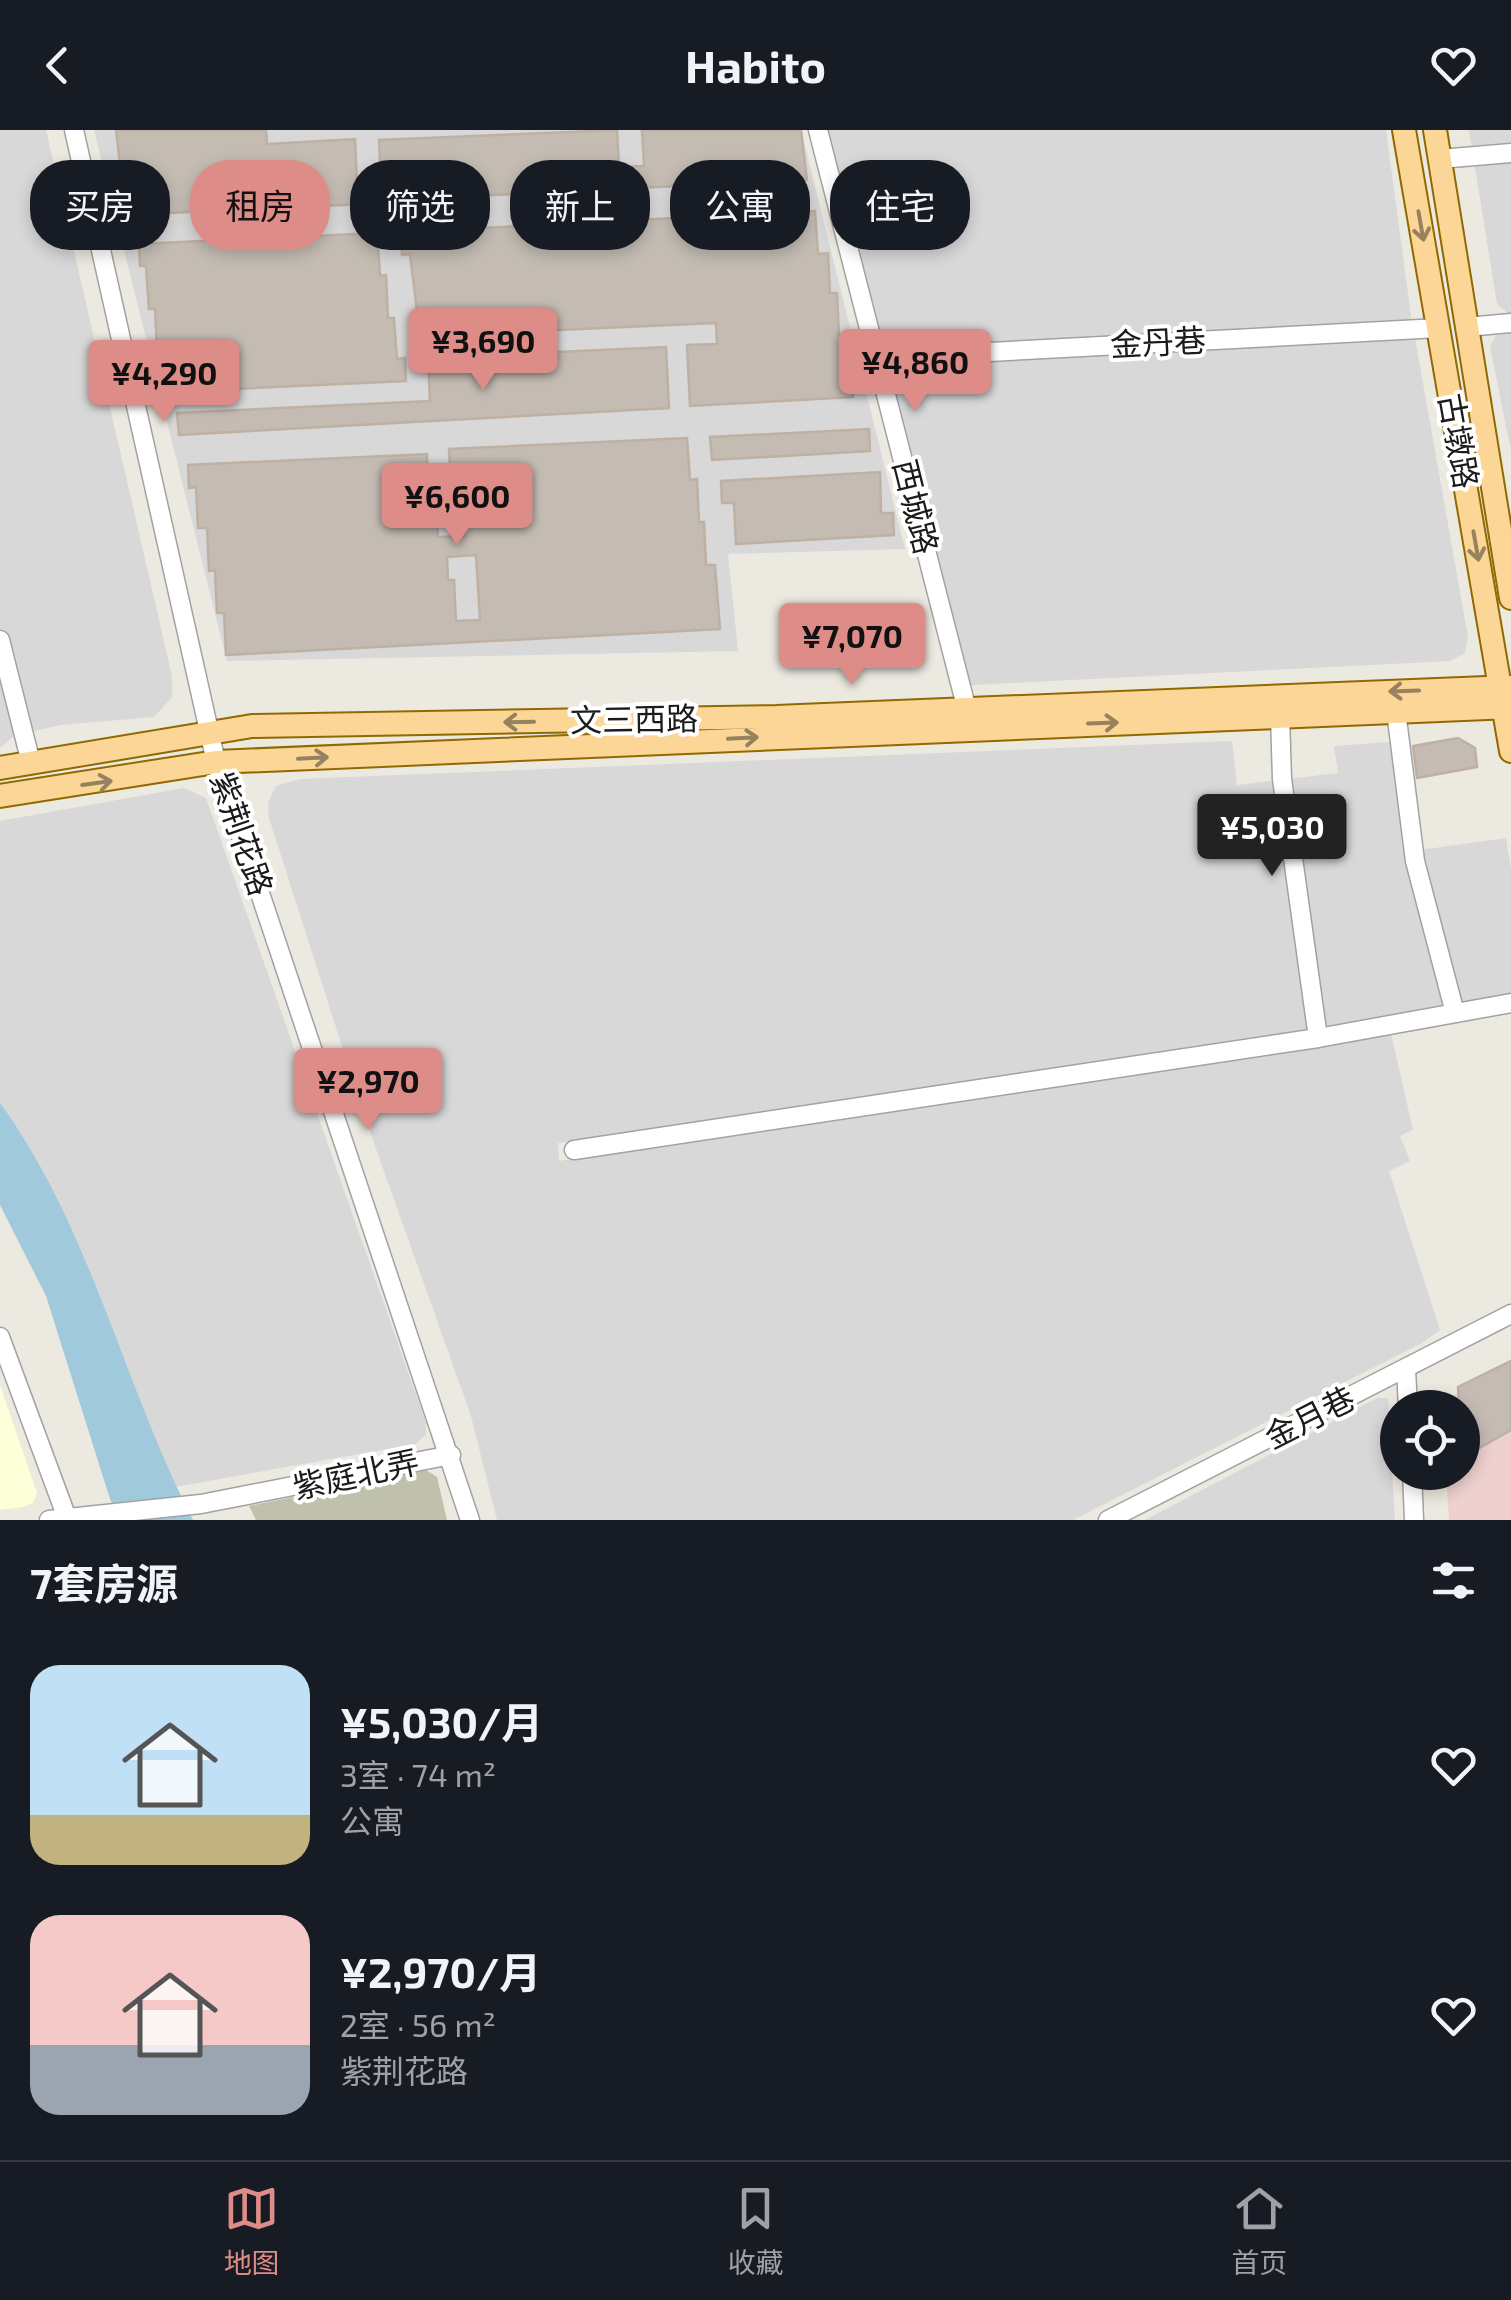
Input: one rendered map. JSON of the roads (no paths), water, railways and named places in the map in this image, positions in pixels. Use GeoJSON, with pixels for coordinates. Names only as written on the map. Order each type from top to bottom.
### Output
{"type":"FeatureCollection","features":[{"type":"Feature","properties":{"kind":"main road","name":"古墩路"},"geometry":{"type":"LineString","coordinates":[[1404,130],[1506,697],[1511,752]]}},
{"type":"Feature","properties":{"kind":"main road","name":"古墩路"},"geometry":{"type":"LineString","coordinates":[[1436,130],[1511,598]]}},
{"type":"Feature","properties":{"kind":"main road","name":"文三西路"},"geometry":{"type":"LineString","coordinates":[[0,768],[207,730],[1506,697]]}},
{"type":"Feature","properties":{"kind":"main road","name":"文三西路"},"geometry":{"type":"LineString","coordinates":[[0,796],[216,762],[1396,711],[1506,697]]}},
{"type":"Feature","properties":{"kind":"street","name":"紫荆花路"},"geometry":{"type":"LineString","coordinates":[[74,130],[216,762],[452,1455],[470,1520]]}},
{"type":"Feature","properties":{"kind":"street","name":"西城路"},"geometry":{"type":"LineString","coordinates":[[818,130],[966,710]]}},
{"type":"Feature","properties":{"kind":"street"},"geometry":{"type":"LineString","coordinates":[[1440,158],[1511,153]]}},
{"type":"Feature","properties":{"kind":"street"},"geometry":{"type":"LineString","coordinates":[[1467,327],[1511,323]]}},
{"type":"Feature","properties":{"kind":"street","name":"金丹巷"},"geometry":{"type":"LineString","coordinates":[[877,358],[1438,328]]}},
{"type":"Feature","properties":{"kind":"street"},"geometry":{"type":"LineString","coordinates":[[0,640],[30,763]]}},
{"type":"Feature","properties":{"kind":"street"},"geometry":{"type":"LineString","coordinates":[[1396,711],[1415,860],[1456,1013]]}},
{"type":"Feature","properties":{"kind":"street"},"geometry":{"type":"LineString","coordinates":[[1280,716],[1282,779],[1318,1038]]}},
{"type":"Feature","properties":{"kind":"street"},"geometry":{"type":"LineString","coordinates":[[574,1150],[1318,1038],[1511,1003]]}},
{"type":"Feature","properties":{"kind":"street","name":"金月巷"},"geometry":{"type":"LineString","coordinates":[[1108,1520],[1511,1314]]}},
{"type":"Feature","properties":{"kind":"street"},"geometry":{"type":"LineString","coordinates":[[0,1337],[58,1519]]}},
{"type":"Feature","properties":{"kind":"street"},"geometry":{"type":"LineString","coordinates":[[1406,1368],[1407,1390]]}},
{"type":"Feature","properties":{"kind":"street","name":"紫庭北弄"},"geometry":{"type":"LineString","coordinates":[[58,1519],[202,1504],[452,1455]]}},
{"type":"Feature","properties":{"kind":"street"},"geometry":{"type":"LineString","coordinates":[[1413,1490],[1414,1520]]}},
{"type":"Feature","properties":{"kind":"water"},"geometry":{"type":"Polygon","coordinates":[[[0,1103],[59,1202],[193,1520],[120,1520],[110,1499],[46,1296],[0,1205],[0,1103]]]}}]}
